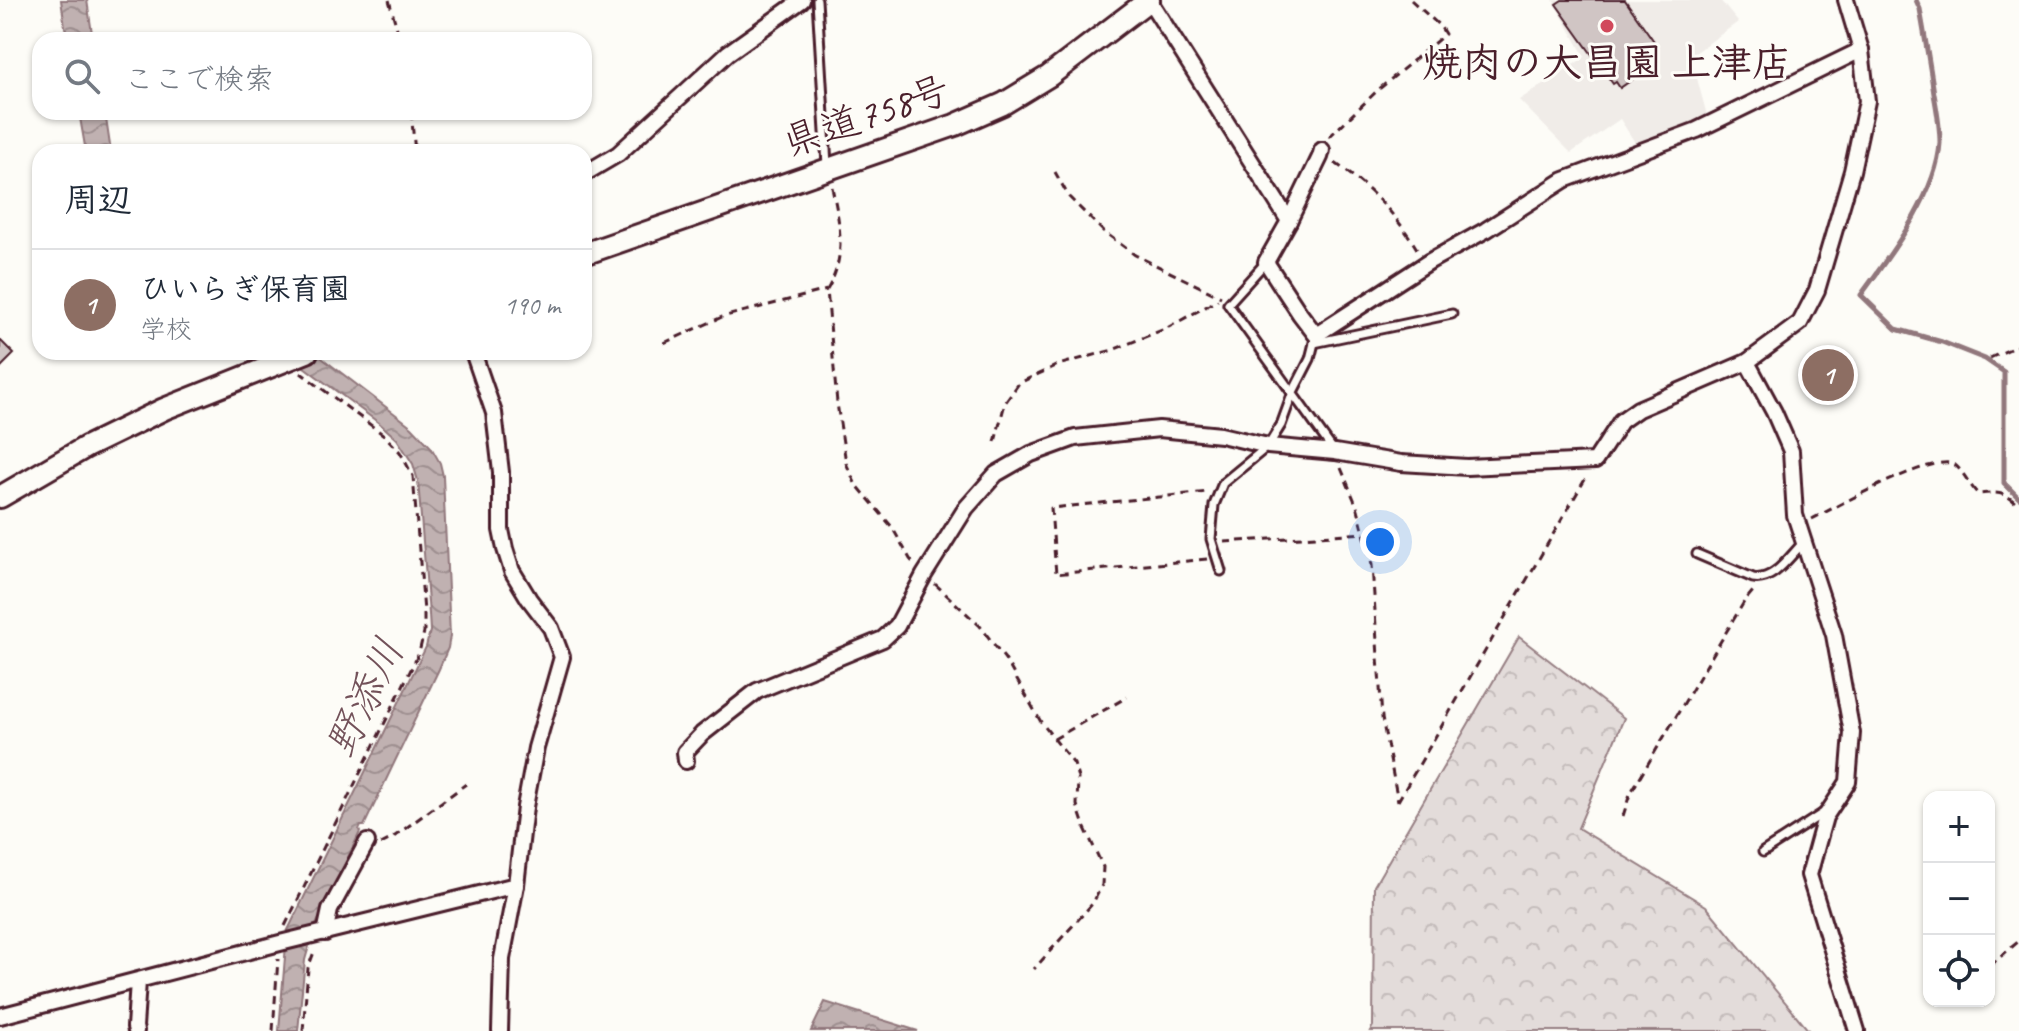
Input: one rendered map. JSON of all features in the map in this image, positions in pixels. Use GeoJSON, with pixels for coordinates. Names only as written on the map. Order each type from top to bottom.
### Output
{"type":"FeatureCollection","features":[{"type":"Feature","properties":{"kind":"main road","name":"県道758号"},"geometry":{"type":"LineString","coordinates":[[592,251],[955,125],[1003,104],[1049,76],[1149,0]]}},
{"type":"Feature","properties":{"kind":"main road"},"geometry":{"type":"LineString","coordinates":[[0,497],[86,447],[164,409],[293,360]]}},
{"type":"Feature","properties":{"kind":"street"},"geometry":{"type":"LineString","coordinates":[[592,169],[618,154],[728,53],[802,0]]}},
{"type":"Feature","properties":{"kind":"street"},"geometry":{"type":"LineString","coordinates":[[1149,0],[1289,221]]}},
{"type":"Feature","properties":{"kind":"street"},"geometry":{"type":"LineString","coordinates":[[686,761],[685,752],[702,734],[757,691],[883,639],[897,626],[924,575],[966,508],[996,474],[1031,454],[1075,438],[1159,429],[1221,435],[1268,446],[1335,452],[1401,463],[1467,467],[1595,461],[1621,421],[1638,409],[1747,362],[1800,323],[1817,290],[1852,171],[1867,101],[1861,50],[1846,0]]}},
{"type":"Feature","properties":{"kind":"street"},"geometry":{"type":"LineString","coordinates":[[1321,154],[1266,262],[1315,339],[1426,264],[1564,180],[1697,130],[1861,50]]}},
{"type":"Feature","properties":{"kind":"street"},"geometry":{"type":"LineString","coordinates":[[476,360],[494,413],[501,472],[501,530],[505,549],[512,571],[551,628],[562,657],[536,748],[525,807],[516,885],[502,959],[500,1031]]}},
{"type":"Feature","properties":{"kind":"street"},"geometry":{"type":"LineString","coordinates":[[1747,362],[1791,451],[1795,515],[1834,635],[1852,733],[1848,782],[1825,817],[1809,875],[1857,1031]]}},
{"type":"Feature","properties":{"kind":"street"},"geometry":{"type":"LineString","coordinates":[[321,934],[330,910],[364,848]]}},
{"type":"Feature","properties":{"kind":"street"},"geometry":{"type":"LineString","coordinates":[[0,1016],[516,885]]}},
{"type":"Feature","properties":{"kind":"street"},"geometry":{"type":"LineString","coordinates":[[136,1031],[138,981]]}},
{"type":"Feature","properties":{"kind":"lane"},"geometry":{"type":"LineString","coordinates":[[817,0],[827,168]]}},
{"type":"Feature","properties":{"kind":"lane"},"geometry":{"type":"LineString","coordinates":[[1266,262],[1228,304],[1335,452]]}},
{"type":"Feature","properties":{"kind":"lane"},"geometry":{"type":"LineString","coordinates":[[1221,571],[1212,543],[1214,505],[1220,490],[1223,483],[1268,446],[1281,425],[1310,359],[1315,339],[1452,314]]}},
{"type":"Feature","properties":{"kind":"lane"},"geometry":{"type":"LineString","coordinates":[[1697,554],[1762,580],[1803,543]]}},
{"type":"Feature","properties":{"kind":"lane"},"geometry":{"type":"LineString","coordinates":[[1763,852],[1830,809]]}},
{"type":"Feature","properties":{"kind":"path"},"geometry":{"type":"LineString","coordinates":[[389,0],[398,32]]}},
{"type":"Feature","properties":{"kind":"path"},"geometry":{"type":"LineString","coordinates":[[1411,0],[1445,34],[1378,90],[1325,141],[1321,154],[1361,181],[1411,238],[1426,264]]}},
{"type":"Feature","properties":{"kind":"path"},"geometry":{"type":"LineString","coordinates":[[412,120],[414,144]]}},
{"type":"Feature","properties":{"kind":"path"},"geometry":{"type":"LineString","coordinates":[[827,168],[840,224],[841,247],[834,278],[827,290],[846,463],[855,483],[892,527],[910,559],[980,626],[1005,659],[1025,697],[1074,764],[1078,778],[1077,805],[1103,867],[1102,885],[1093,903],[1034,969]]}},
{"type":"Feature","properties":{"kind":"path"},"geometry":{"type":"LineString","coordinates":[[995,442],[1005,403],[1019,383],[1058,365],[1113,350],[1167,328],[1223,297],[1135,255],[1113,239],[1069,197],[1055,172]]}},
{"type":"Feature","properties":{"kind":"path"},"geometry":{"type":"LineString","coordinates":[[664,343],[722,317],[827,290]]}},
{"type":"Feature","properties":{"kind":"path"},"geometry":{"type":"LineString","coordinates":[[1990,358],[2019,345]]}},
{"type":"Feature","properties":{"kind":"path"},"geometry":{"type":"LineString","coordinates":[[273,1031],[278,943],[419,653],[424,632],[413,476],[400,452],[384,435],[293,360]]}},
{"type":"Feature","properties":{"kind":"path"},"geometry":{"type":"LineString","coordinates":[[1335,452],[1358,509],[1372,565],[1382,718],[1398,801],[1595,461]]}},
{"type":"Feature","properties":{"kind":"path"},"geometry":{"type":"LineString","coordinates":[[1798,526],[1875,486],[1922,467],[1946,462],[1955,464],[1978,494],[2007,494],[2019,506]]}},
{"type":"Feature","properties":{"kind":"path"},"geometry":{"type":"LineString","coordinates":[[1217,558],[1056,574],[1051,508],[1220,490]]}},
{"type":"Feature","properties":{"kind":"path"},"geometry":{"type":"LineString","coordinates":[[1212,543],[1364,533]]}},
{"type":"Feature","properties":{"kind":"path"},"geometry":{"type":"LineString","coordinates":[[1623,816],[1630,794],[1744,602],[1762,580]]}},
{"type":"Feature","properties":{"kind":"path"},"geometry":{"type":"LineString","coordinates":[[1054,739],[1127,697]]}},
{"type":"Feature","properties":{"kind":"path"},"geometry":{"type":"LineString","coordinates":[[364,848],[391,839],[466,784]]}},
{"type":"Feature","properties":{"kind":"path"},"geometry":{"type":"LineString","coordinates":[[303,1031],[308,968],[321,934]]}},
{"type":"Feature","properties":{"kind":"path"},"geometry":{"type":"LineString","coordinates":[[1995,961],[2019,941]]}},
{"type":"Feature","properties":{"kind":"shaded area"},"geometry":{"type":"Polygon","coordinates":[[[1553,0],[1720,0],[1738,22],[1691,56],[1709,123],[1639,149],[1620,119],[1571,153],[1519,100],[1585,57],[1553,0]]]}},
{"type":"Feature","properties":{"kind":"green space"},"geometry":{"type":"Polygon","coordinates":[[[1519,637],[1624,718],[1578,828],[1706,906],[1809,1031],[1370,1031],[1373,1026],[1374,886],[1519,637]]]}},
{"type":"Feature","properties":{"kind":"water"},"geometry":{"type":"Polygon","coordinates":[[[61,0],[87,0],[92,32],[66,32],[61,0]]]}},
{"type":"Feature","properties":{"kind":"water"},"geometry":{"type":"Polygon","coordinates":[[[80,120],[106,120],[110,144],[85,144],[80,120]]]}},
{"type":"Feature","properties":{"kind":"water"},"geometry":{"type":"Polygon","coordinates":[[[295,360],[324,360],[412,427],[431,447],[443,476],[450,636],[439,669],[314,929],[305,960],[298,1031],[279,1031],[287,932],[426,647],[430,631],[418,481],[413,464],[397,439],[295,360]]]}},
{"type":"Feature","properties":{"kind":"water"},"geometry":{"type":"Polygon","coordinates":[[[825,1002],[918,1031],[811,1031],[825,1002]]]}},
{"type":"Feature","properties":{"kind":"building","name":"焼肉の大昌園 上津店"},"geometry":{"type":"Polygon","coordinates":[[[1562,0],[1625,0],[1658,47],[1636,63],[1643,72],[1620,88],[1616,82],[1613,84],[1556,4],[1562,0]]]}},
{"type":"Feature","properties":{"kind":"building"},"geometry":{"type":"Polygon","coordinates":[[[0,340],[14,354],[0,368],[0,340]]]}},
{"type":"Feature","properties":{"kind":"waterway"},"geometry":{"type":"LineString","coordinates":[[1916,0],[1938,118],[1940,143],[1937,163],[1910,223],[1861,295],[1896,329],[1985,359],[2004,372],[2004,483],[2019,498]]}},
{"type":"Feature","properties":{"kind":"place","name":"焼肉の大昌園 上津店"},"geometry":{"type":"Point","coordinates":[1607,26]}},
{"type":"Feature","properties":{"kind":"place","name":"ひいらぎ保育園"},"geometry":{"type":"Point","coordinates":[1828,375]}},
{"type":"Feature","properties":{"kind":"water label","name":"野添川"},"geometry":{"type":"Point","coordinates":[365,698]}}]}
